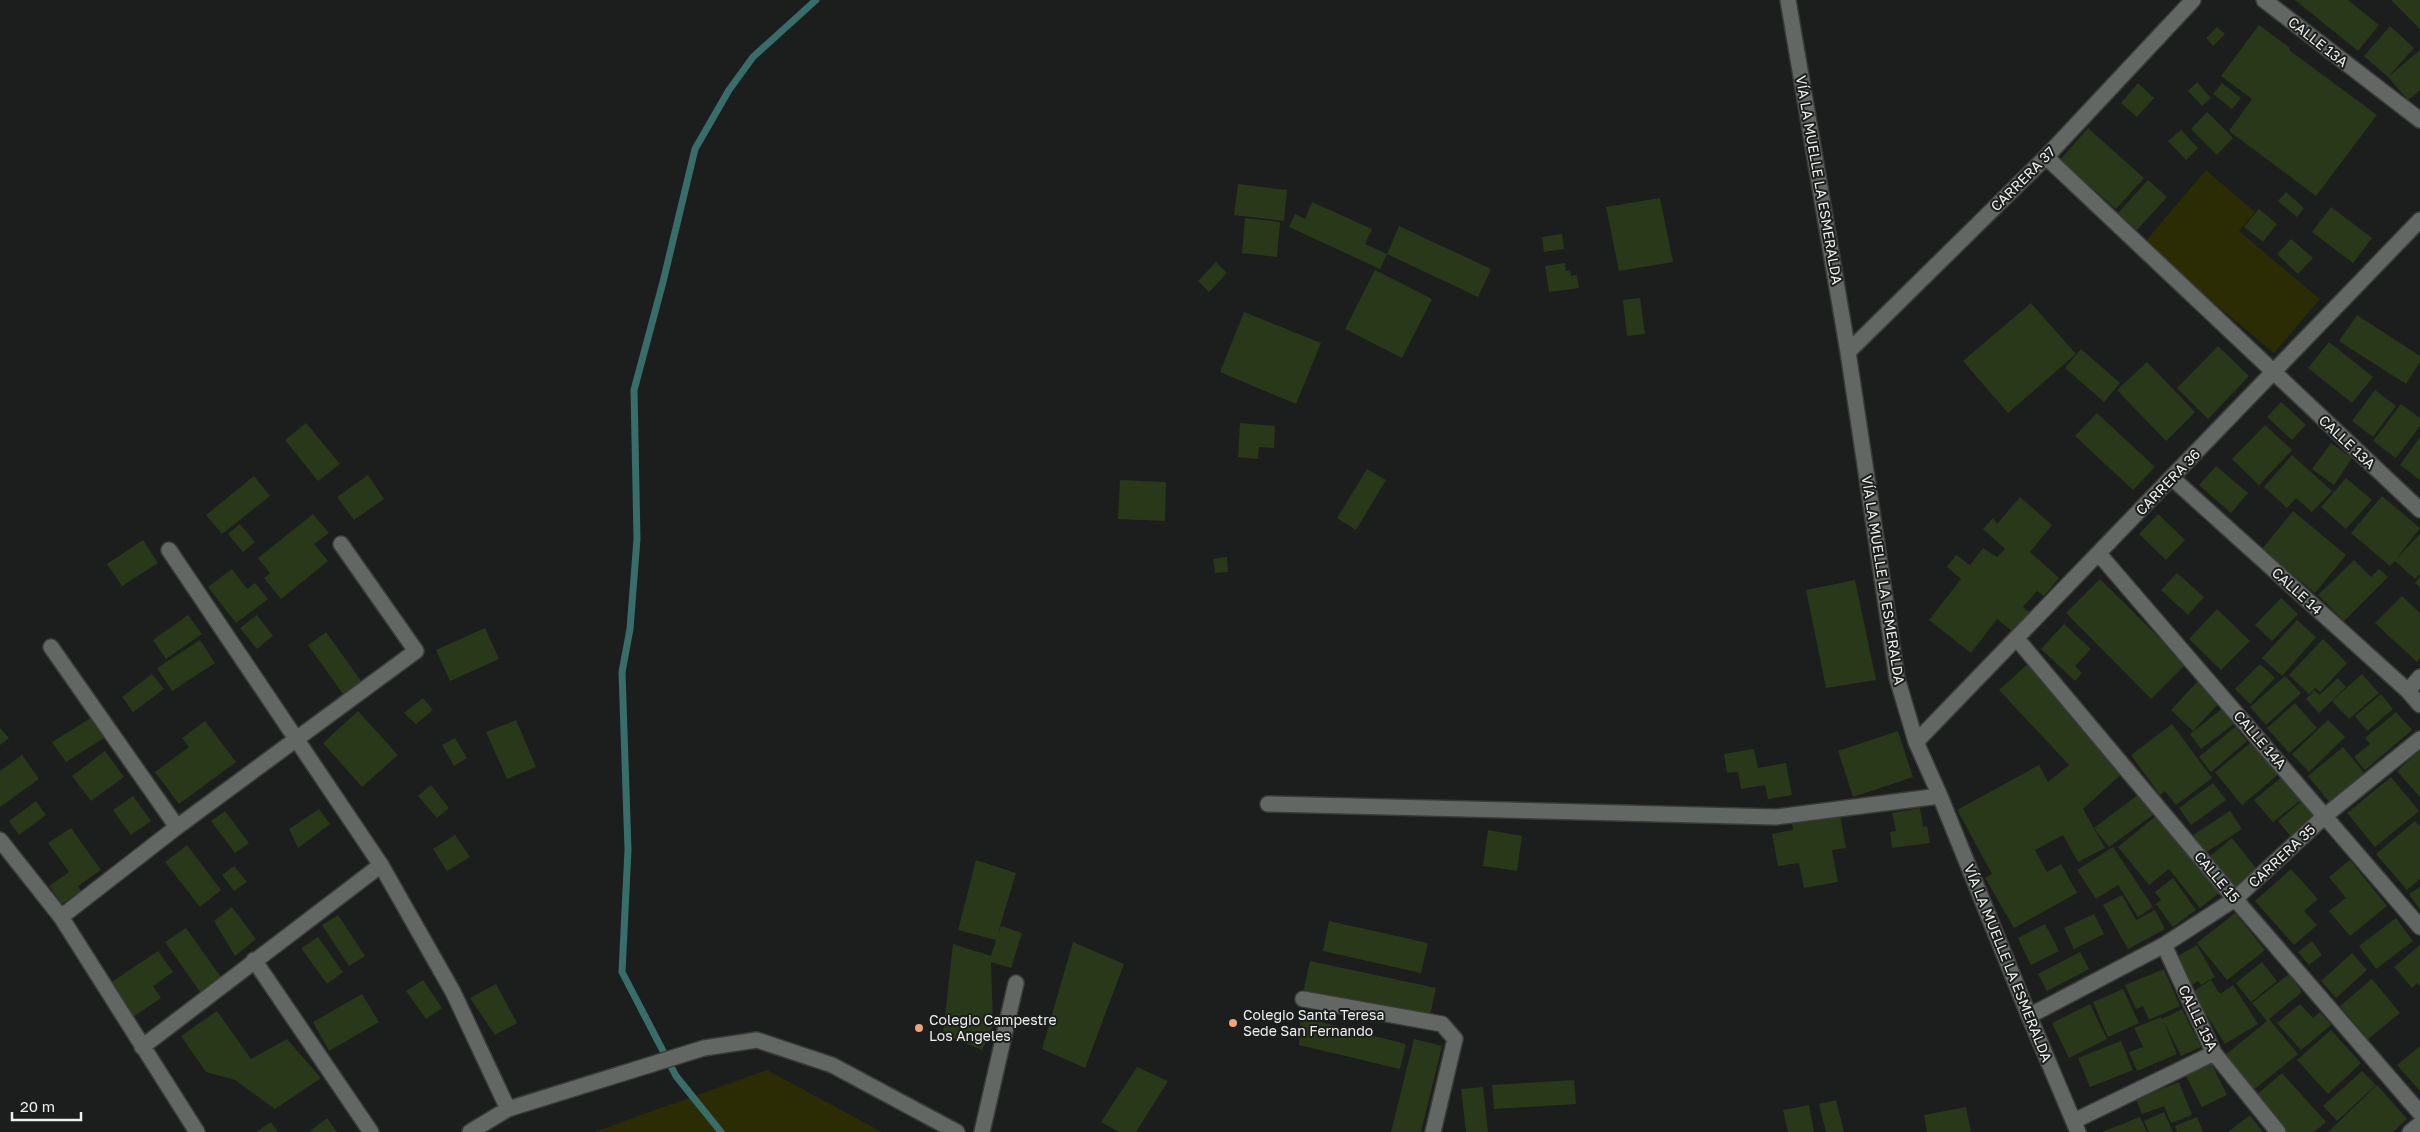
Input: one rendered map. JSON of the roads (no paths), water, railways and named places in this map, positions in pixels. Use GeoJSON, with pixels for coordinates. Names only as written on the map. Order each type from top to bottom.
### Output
{"type":"FeatureCollection","features":[{"type":"Feature","properties":{"kind":"street","name":"VÍA LA MUELLE LA ESMERALDA"},"geometry":{"type":"LineString","coordinates":[[1788,0],[1848,352],[1897,678],[1916,742],[2076,1127]]}},
{"type":"Feature","properties":{"kind":"street","name":"CARRERA 37"},"geometry":{"type":"LineString","coordinates":[[1848,352],[2046,157],[2193,0]]}},
{"type":"Feature","properties":{"kind":"street","name":"CALLE 13A"},"geometry":{"type":"LineString","coordinates":[[2264,0],[2420,120]]}},
{"type":"Feature","properties":{"kind":"street","name":"CALLE 13A"},"geometry":{"type":"LineString","coordinates":[[2046,157],[2420,510]]}},
{"type":"Feature","properties":{"kind":"street","name":"CARRERA 36"},"geometry":{"type":"LineString","coordinates":[[1916,742],[2420,220]]}},
{"type":"Feature","properties":{"kind":"street","name":"CALLE 14"},"geometry":{"type":"LineString","coordinates":[[2172,478],[2408,691],[2420,705]]}},
{"type":"Feature","properties":{"kind":"street"},"geometry":{"type":"LineString","coordinates":[[61,918],[177,827],[416,651],[341,544]]}},
{"type":"Feature","properties":{"kind":"street"},"geometry":{"type":"LineString","coordinates":[[169,550],[381,865],[453,992],[508,1109]]}},
{"type":"Feature","properties":{"kind":"street","name":"CALLE 14A"},"geometry":{"type":"LineString","coordinates":[[2099,554],[2420,926]]}},
{"type":"Feature","properties":{"kind":"street","name":"CALLE 15"},"geometry":{"type":"LineString","coordinates":[[2017,639],[2235,899],[2420,1113]]}},
{"type":"Feature","properties":{"kind":"street"},"geometry":{"type":"LineString","coordinates":[[51,647],[177,827]]}},
{"type":"Feature","properties":{"kind":"street"},"geometry":{"type":"LineString","coordinates":[[2408,691],[2420,676]]}},
{"type":"Feature","properties":{"kind":"street","name":"CARRERA 35"},"geometry":{"type":"LineString","coordinates":[[2029,1016],[2164,945],[2235,899],[2326,815],[2420,739]]}},
{"type":"Feature","properties":{"kind":"street"},"geometry":{"type":"LineString","coordinates":[[1268,804],[1776,817],[1940,796]]}},
{"type":"Feature","properties":{"kind":"street"},"geometry":{"type":"LineString","coordinates":[[0,840],[61,918],[197,1132]]}},
{"type":"Feature","properties":{"kind":"street"},"geometry":{"type":"LineString","coordinates":[[142,1047],[381,865]]}},
{"type":"Feature","properties":{"kind":"street","name":"CALLE 15A"},"geometry":{"type":"LineString","coordinates":[[2164,945],[2214,1053],[2278,1132]]}},
{"type":"Feature","properties":{"kind":"street"},"geometry":{"type":"LineString","coordinates":[[254,960],[371,1132]]}},
{"type":"Feature","properties":{"kind":"street"},"geometry":{"type":"LineString","coordinates":[[982,1132],[1016,983]]}},
{"type":"Feature","properties":{"kind":"street"},"geometry":{"type":"LineString","coordinates":[[1303,999],[1442,1024],[1455,1039],[1433,1132]]}},
{"type":"Feature","properties":{"kind":"street"},"geometry":{"type":"LineString","coordinates":[[470,1132],[508,1109],[704,1048],[757,1040],[832,1065],[958,1132]]}},
{"type":"Feature","properties":{"kind":"street"},"geometry":{"type":"LineString","coordinates":[[2076,1127],[2214,1053]]}},
{"type":"Feature","properties":{"kind":"street"},"geometry":{"type":"LineString","coordinates":[[2410,1132],[2420,1124]]}},
{"type":"Feature","properties":{"kind":"waterway"},"geometry":{"type":"LineString","coordinates":[[721,1132],[676,1076],[622,972],[628,850],[622,672],[630,629],[637,539],[634,390],[663,282],[695,149],[729,90],[753,57],[816,0]]}},
{"type":"Feature","properties":{"kind":"place","name":"Colegio Santa Teresa Sede San Fernando"},"geometry":{"type":"Point","coordinates":[1233,1023]}},
{"type":"Feature","properties":{"kind":"place","name":"Colegio Campestre Los Angeles"},"geometry":{"type":"Point","coordinates":[919,1028]}}]}
